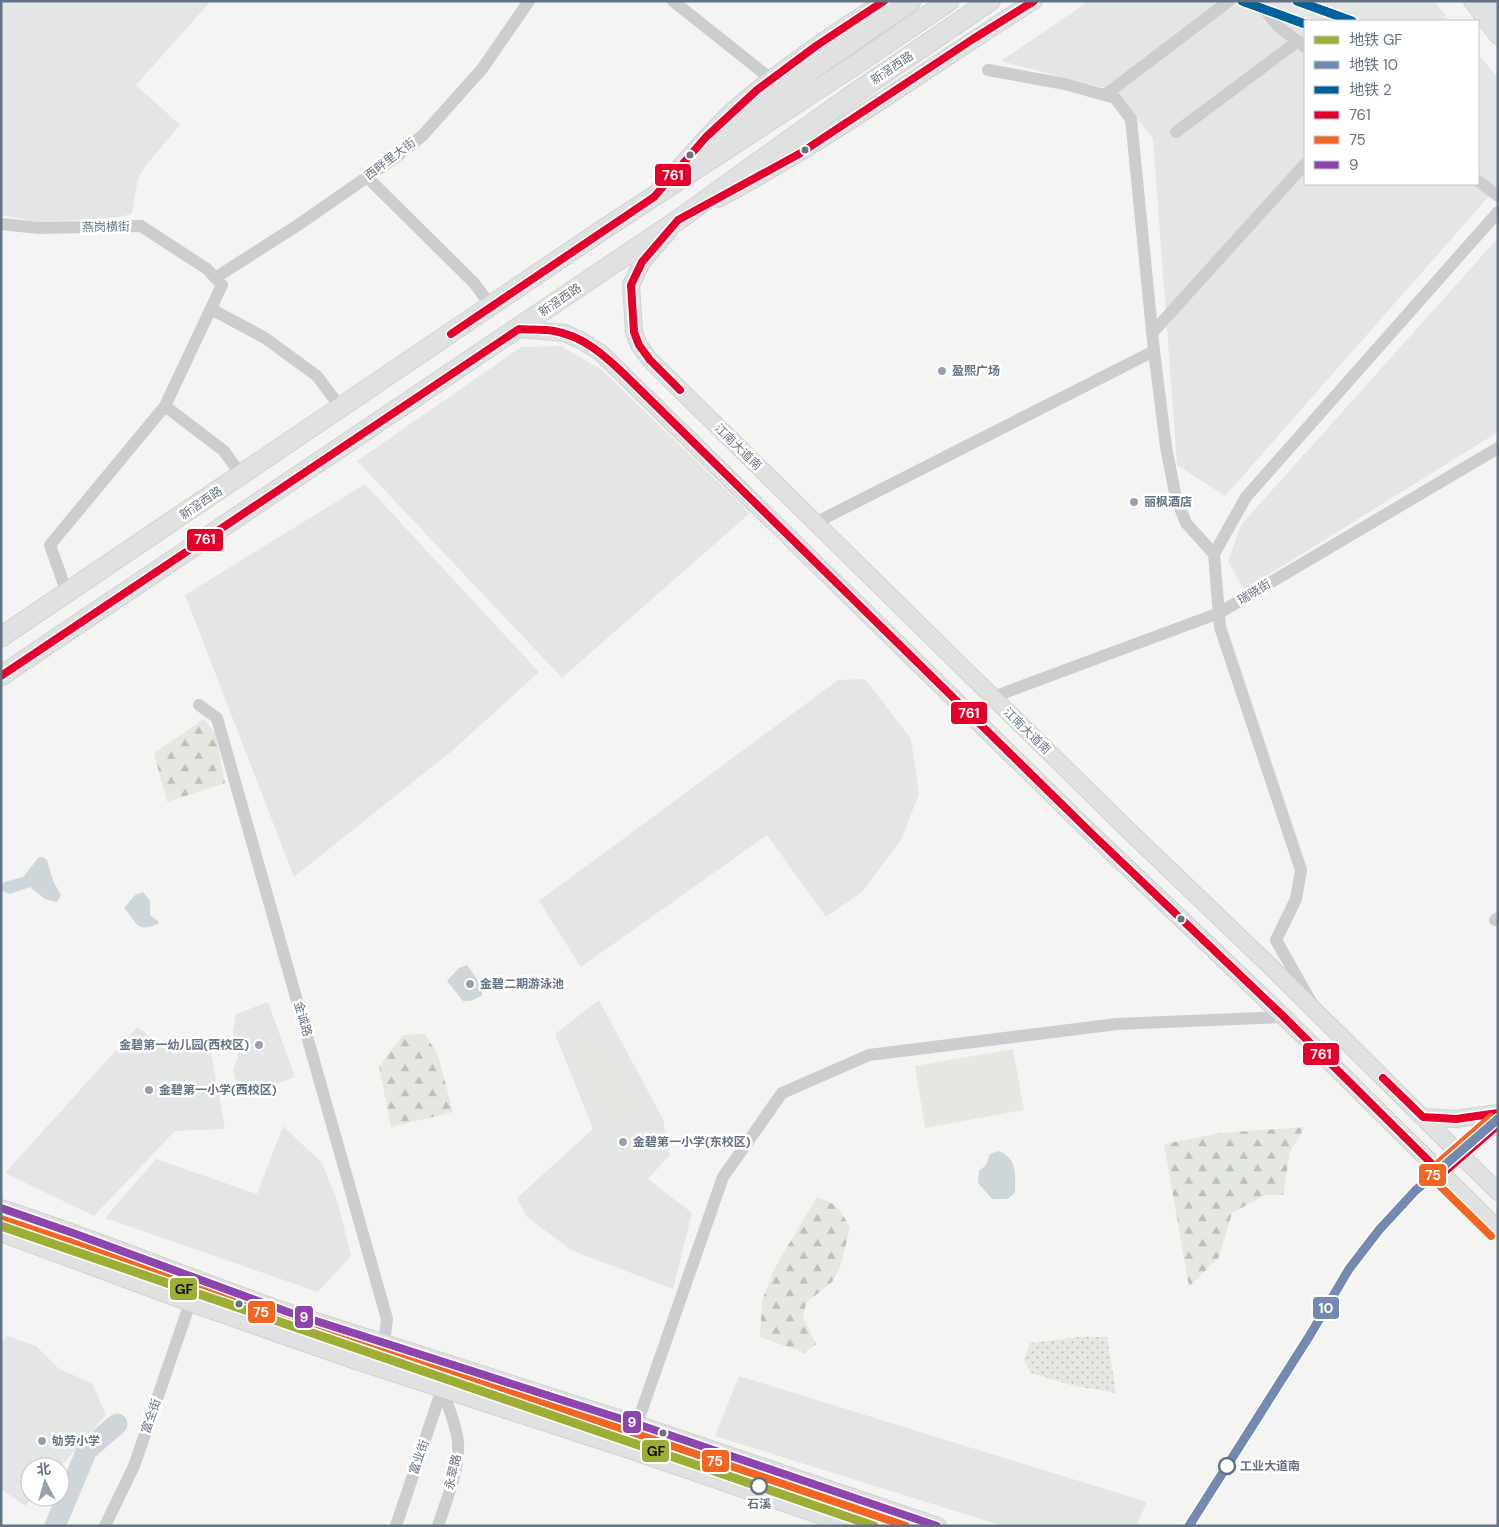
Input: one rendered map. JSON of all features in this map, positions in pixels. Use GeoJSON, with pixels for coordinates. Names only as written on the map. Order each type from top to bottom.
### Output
{"type":"FeatureCollection","features":[{"type":"Feature","properties":{"kind":"highway"},"geometry":{"type":"LineString","coordinates":[[654,197],[725,132],[752,111],[911,1]]}},
{"type":"Feature","properties":{"kind":"highway","name":"新滘西路"},"geometry":{"type":"LineString","coordinates":[[1,637],[654,197],[949,1]]}},
{"type":"Feature","properties":{"kind":"highway","name":"新滘西路"},"geometry":{"type":"LineString","coordinates":[[1,676],[678,220],[824,115],[990,1]]}},
{"type":"Feature","properties":{"kind":"highway"},"geometry":{"type":"LineString","coordinates":[[1487,1],[1498,17]]}},
{"type":"Feature","properties":{"kind":"main road"},"geometry":{"type":"LineString","coordinates":[[678,220],[749,183],[806,150],[973,39],[1034,1]]}},
{"type":"Feature","properties":{"kind":"main road"},"geometry":{"type":"LineString","coordinates":[[1472,1],[1498,36]]}},
{"type":"Feature","properties":{"kind":"main road"},"geometry":{"type":"LineString","coordinates":[[654,197],[706,137],[732,112],[771,79],[872,4]]}},
{"type":"Feature","properties":{"kind":"main road","name":"江南大道南"},"geometry":{"type":"LineString","coordinates":[[678,220],[642,262],[631,285],[634,332],[639,345],[650,360],[1316,1011],[1498,1192]]}},
{"type":"Feature","properties":{"kind":"main road"},"geometry":{"type":"LineString","coordinates":[[519,328],[565,333],[582,340],[601,353],[1090,832],[1284,1017],[1498,1229]]}},
{"type":"Feature","properties":{"kind":"main road"},"geometry":{"type":"LineString","coordinates":[[1423,1118],[1456,1120],[1498,1113]]}},
{"type":"Feature","properties":{"kind":"main road"},"geometry":{"type":"LineString","coordinates":[[1,1208],[61,1227],[231,1292],[601,1412],[938,1526]]}},
{"type":"Feature","properties":{"kind":"main road"},"geometry":{"type":"LineString","coordinates":[[1,1233],[190,1303],[353,1360],[591,1437],[851,1526]]}},
{"type":"Feature","properties":{"kind":"main road"},"geometry":{"type":"LineString","coordinates":[[442,1389],[450,1364]]}},
{"type":"Feature","properties":{"kind":"main road"},"geometry":{"type":"LineString","coordinates":[[591,1437],[601,1412]]}},
{"type":"Feature","properties":{"kind":"street","name":"西畔里大街"},"geometry":{"type":"LineString","coordinates":[[219,282],[423,135],[482,69],[529,1]]}},
{"type":"Feature","properties":{"kind":"street"},"geometry":{"type":"LineString","coordinates":[[673,1],[771,79]]}},
{"type":"Feature","properties":{"kind":"street"},"geometry":{"type":"LineString","coordinates":[[1105,95],[1230,1]]}},
{"type":"Feature","properties":{"kind":"street"},"geometry":{"type":"LineString","coordinates":[[1176,132],[1302,44],[1279,27],[1258,1]]}},
{"type":"Feature","properties":{"kind":"street"},"geometry":{"type":"LineString","coordinates":[[988,70],[1065,84],[1115,98],[1131,119],[1154,351],[1166,447],[1176,498],[1186,523],[1214,554]]}},
{"type":"Feature","properties":{"kind":"street"},"geometry":{"type":"LineString","coordinates":[[1153,332],[1304,165]]}},
{"type":"Feature","properties":{"kind":"street"},"geometry":{"type":"LineString","coordinates":[[366,177],[474,283],[492,306]]}},
{"type":"Feature","properties":{"kind":"street"},"geometry":{"type":"LineString","coordinates":[[1479,181],[1498,196]]}},
{"type":"Feature","properties":{"kind":"street"},"geometry":{"type":"LineString","coordinates":[[1316,1011],[1276,940],[1296,899],[1301,870],[1220,627],[1214,554],[1246,498],[1498,212]]}},
{"type":"Feature","properties":{"kind":"street","name":"燕岗横街"},"geometry":{"type":"LineString","coordinates":[[1,224],[39,228],[141,226],[207,269],[219,282]]}},
{"type":"Feature","properties":{"kind":"street"},"geometry":{"type":"LineString","coordinates":[[68,593],[50,545],[165,406],[211,309],[219,282]]}},
{"type":"Feature","properties":{"kind":"street"},"geometry":{"type":"LineString","coordinates":[[211,309],[265,338],[318,376],[341,408]]}},
{"type":"Feature","properties":{"kind":"street"},"geometry":{"type":"LineString","coordinates":[[815,523],[1154,351]]}},
{"type":"Feature","properties":{"kind":"street"},"geometry":{"type":"LineString","coordinates":[[165,406],[224,451],[242,475]]}},
{"type":"Feature","properties":{"kind":"street","name":"瑞晓街"},"geometry":{"type":"LineString","coordinates":[[993,697],[1219,612],[1498,448]]}},
{"type":"Feature","properties":{"kind":"street","name":"金诚路"},"geometry":{"type":"LineString","coordinates":[[199,705],[217,718],[387,1319],[384,1343]]}},
{"type":"Feature","properties":{"kind":"street"},"geometry":{"type":"LineString","coordinates":[[637,1424],[723,1177],[782,1093],[869,1054],[1117,1024],[1284,1017]]}},
{"type":"Feature","properties":{"kind":"street"},"geometry":{"type":"LineString","coordinates":[[1442,1174],[1498,1125]]}},
{"type":"Feature","properties":{"kind":"street","name":"富全街"},"geometry":{"type":"LineString","coordinates":[[105,1526],[134,1466],[190,1303]]}},
{"type":"Feature","properties":{"kind":"street","name":"富业街"},"geometry":{"type":"LineString","coordinates":[[396,1526],[442,1389]]}},
{"type":"Feature","properties":{"kind":"street","name":"永翠路"},"geometry":{"type":"LineString","coordinates":[[438,1526],[456,1466],[458,1443],[442,1389]]}},
{"type":"Feature","properties":{"kind":"shaded area"},"geometry":{"type":"Polygon","coordinates":[[[1,1],[211,1],[136,85],[180,125],[147,164],[138,179],[132,214],[114,218],[38,222],[1,215],[1,1]]]}},
{"type":"Feature","properties":{"kind":"shaded area"},"geometry":{"type":"Polygon","coordinates":[[[1089,1],[1434,1],[1449,20],[1304,20],[1304,185],[1479,185],[1479,55],[1498,78],[1498,186],[1225,496],[1177,465],[1153,139],[1117,91],[1001,61],[1089,1]]]}},
{"type":"Feature","properties":{"kind":"shaded area"},"geometry":{"type":"Polygon","coordinates":[[[1498,238],[1498,432],[1244,590],[1228,561],[1241,525],[1498,238]]]}},
{"type":"Feature","properties":{"kind":"shaded area"},"geometry":{"type":"Polygon","coordinates":[[[561,346],[602,370],[750,513],[562,678],[357,461],[521,347],[561,346]]]}},
{"type":"Feature","properties":{"kind":"shaded area"},"geometry":{"type":"Polygon","coordinates":[[[365,484],[539,672],[452,751],[294,877],[185,595],[365,484]]]}},
{"type":"Feature","properties":{"kind":"shaded area"},"geometry":{"type":"Polygon","coordinates":[[[865,679],[911,739],[919,794],[901,840],[862,892],[826,917],[767,835],[581,967],[539,901],[838,680],[865,679]]]}},
{"type":"Feature","properties":{"kind":"shaded area"},"geometry":{"type":"Polygon","coordinates":[[[39,857],[47,860],[53,881],[61,895],[57,902],[45,899],[30,887],[10,894],[4,892],[1,887],[4,882],[23,877],[39,857]]]}},
{"type":"Feature","properties":{"kind":"shaded area"},"geometry":{"type":"Polygon","coordinates":[[[143,892],[150,901],[150,915],[158,921],[158,924],[151,927],[141,927],[138,925],[124,908],[135,895],[143,892]]]}},
{"type":"Feature","properties":{"kind":"shaded area"},"geometry":{"type":"Polygon","coordinates":[[[467,965],[482,986],[482,996],[470,1001],[463,1001],[447,981],[459,968],[467,965]]]}},
{"type":"Feature","properties":{"kind":"shaded area","name":"金碧第一小学(东校区)"},"geometry":{"type":"Polygon","coordinates":[[[599,1000],[663,1119],[670,1155],[648,1179],[692,1213],[673,1289],[571,1250],[527,1217],[517,1198],[593,1129],[555,1034],[599,1000]]]}},
{"type":"Feature","properties":{"kind":"shaded area","name":"金碧第一幼儿园(西校区)"},"geometry":{"type":"Polygon","coordinates":[[[268,1002],[295,1077],[246,1095],[238,1088],[233,1069],[238,1058],[233,1032],[236,1014],[268,1002]]]}},
{"type":"Feature","properties":{"kind":"shaded area","name":"金碧第一小学(西校区)"},"geometry":{"type":"Polygon","coordinates":[[[137,1027],[171,1051],[210,1047],[225,1129],[175,1131],[94,1216],[5,1173],[137,1027]]]}},
{"type":"Feature","properties":{"kind":"shaded area"},"geometry":{"type":"Polygon","coordinates":[[[283,1126],[322,1163],[338,1203],[351,1256],[318,1292],[105,1218],[156,1159],[257,1194],[283,1126]]]}},
{"type":"Feature","properties":{"kind":"shaded area"},"geometry":{"type":"Polygon","coordinates":[[[999,1151],[1010,1158],[1014,1168],[1015,1193],[1007,1199],[992,1199],[978,1183],[979,1171],[986,1165],[990,1154],[999,1151]]]}},
{"type":"Feature","properties":{"kind":"shaded area","name":"劬劳小学"},"geometry":{"type":"Polygon","coordinates":[[[7,1336],[36,1346],[59,1369],[92,1383],[106,1415],[69,1457],[20,1457],[20,1502],[1,1489],[1,1343],[7,1336]]]}},
{"type":"Feature","properties":{"kind":"shaded area"},"geometry":{"type":"Polygon","coordinates":[[[739,1376],[1147,1502],[1136,1526],[1003,1526],[715,1436],[739,1376]]]}},
{"type":"Feature","properties":{"kind":"green space"},"geometry":{"type":"Polygon","coordinates":[[[204,719],[216,735],[225,783],[167,802],[154,753],[204,719]]]}},
{"type":"Feature","properties":{"kind":"green space"},"geometry":{"type":"Polygon","coordinates":[[[425,1034],[438,1055],[453,1112],[391,1127],[379,1066],[403,1035],[425,1034]]]}},
{"type":"Feature","properties":{"kind":"green space"},"geometry":{"type":"Polygon","coordinates":[[[600,1037],[641,1115],[614,1129],[573,1052],[600,1037]]]}},
{"type":"Feature","properties":{"kind":"green space"},"geometry":{"type":"Polygon","coordinates":[[[1013,1049],[1024,1110],[925,1128],[915,1066],[1013,1049]]]}},
{"type":"Feature","properties":{"kind":"green space"},"geometry":{"type":"Polygon","coordinates":[[[1305,1127],[1290,1152],[1283,1195],[1265,1195],[1232,1213],[1219,1257],[1189,1287],[1164,1144],[1220,1133],[1305,1127]]]}},
{"type":"Feature","properties":{"kind":"green space"},"geometry":{"type":"Polygon","coordinates":[[[817,1197],[830,1202],[838,1208],[850,1228],[840,1268],[832,1282],[806,1303],[803,1317],[816,1344],[805,1353],[760,1337],[762,1301],[774,1269],[817,1197]]]}},
{"type":"Feature","properties":{"kind":"green space"},"geometry":{"type":"Polygon","coordinates":[[[1078,1337],[1107,1337],[1116,1393],[1074,1386],[1031,1373],[1024,1360],[1030,1343],[1078,1337]]]}},
{"type":"Feature","properties":{"kind":"waterway"},"geometry":{"type":"LineString","coordinates":[[55,1526],[87,1450],[117,1424]]}},
{"type":"Feature","properties":{"kind":"metro line","name":"2"},"geometry":{"type":"LineString","coordinates":[[1242,1],[1304,24]]}},
{"type":"Feature","properties":{"kind":"metro line","name":"2"},"geometry":{"type":"LineString","coordinates":[[1297,1],[1349,20]]}},
{"type":"Feature","properties":{"kind":"metro line","name":"10"},"geometry":{"type":"LineString","coordinates":[[1189,1526],[1310,1335],[1349,1269],[1379,1230],[1415,1191],[1498,1119]]}},
{"type":"Feature","properties":{"kind":"metro line","name":"GF"},"geometry":{"type":"LineString","coordinates":[[1,1226],[874,1526]]}},
{"type":"Feature","properties":{"kind":"transit line","name":"761"},"geometry":{"type":"LineString","coordinates":[[451,334],[654,197],[706,137],[757,90],[816,46],[884,1]]}},
{"type":"Feature","properties":{"kind":"transit line","name":"761"},"geometry":{"type":"LineString","coordinates":[[680,390],[650,360],[639,345],[634,332],[631,285],[642,262],[678,220],[799,154],[1034,1]]}},
{"type":"Feature","properties":{"kind":"transit line","name":"761"},"geometry":{"type":"LineString","coordinates":[[1,676],[519,329],[550,330],[565,334],[592,347],[624,374],[1090,832],[1284,1017],[1442,1174],[1498,1125]]}},
{"type":"Feature","properties":{"kind":"transit line","name":"761"},"geometry":{"type":"LineString","coordinates":[[1383,1078],[1423,1117],[1456,1119],[1498,1113]]}},
{"type":"Feature","properties":{"kind":"transit line","name":"75"},"geometry":{"type":"LineString","coordinates":[[1491,1117],[1435,1166],[1432,1174],[1435,1181],[1491,1236]]}},
{"type":"Feature","properties":{"kind":"transit line","name":"9"},"geometry":{"type":"LineString","coordinates":[[1,1208],[288,1312],[637,1424],[937,1526]]}},
{"type":"Feature","properties":{"kind":"transit line","name":"75"},"geometry":{"type":"LineString","coordinates":[[1,1219],[70,1242],[285,1321],[634,1433],[906,1526]]}},
{"type":"Feature","properties":{"kind":"place","name":"盈熙广场"},"geometry":{"type":"Point","coordinates":[942,371]}},
{"type":"Feature","properties":{"kind":"place","name":"丽枫酒店"},"geometry":{"type":"Point","coordinates":[1134,502]}},
{"type":"Feature","properties":{"kind":"place","name":"金碧二期游泳池"},"geometry":{"type":"Point","coordinates":[470,984]}},
{"type":"Feature","properties":{"kind":"place","name":"金碧第一幼儿园(西校区)"},"geometry":{"type":"Point","coordinates":[259,1045]}},
{"type":"Feature","properties":{"kind":"place","name":"金碧第一小学(西校区)"},"geometry":{"type":"Point","coordinates":[149,1090]}},
{"type":"Feature","properties":{"kind":"place","name":"金碧第一小学(东校区)"},"geometry":{"type":"Point","coordinates":[623,1142]}},
{"type":"Feature","properties":{"kind":"place","name":"劬劳小学"},"geometry":{"type":"Point","coordinates":[42,1441]}},
{"type":"Feature","properties":{"kind":"place","name":"工业大道南"},"geometry":{"type":"Point","coordinates":[1227,1466]}},
{"type":"Feature","properties":{"kind":"place","name":"石溪"},"geometry":{"type":"Point","coordinates":[759,1486]}}]}
